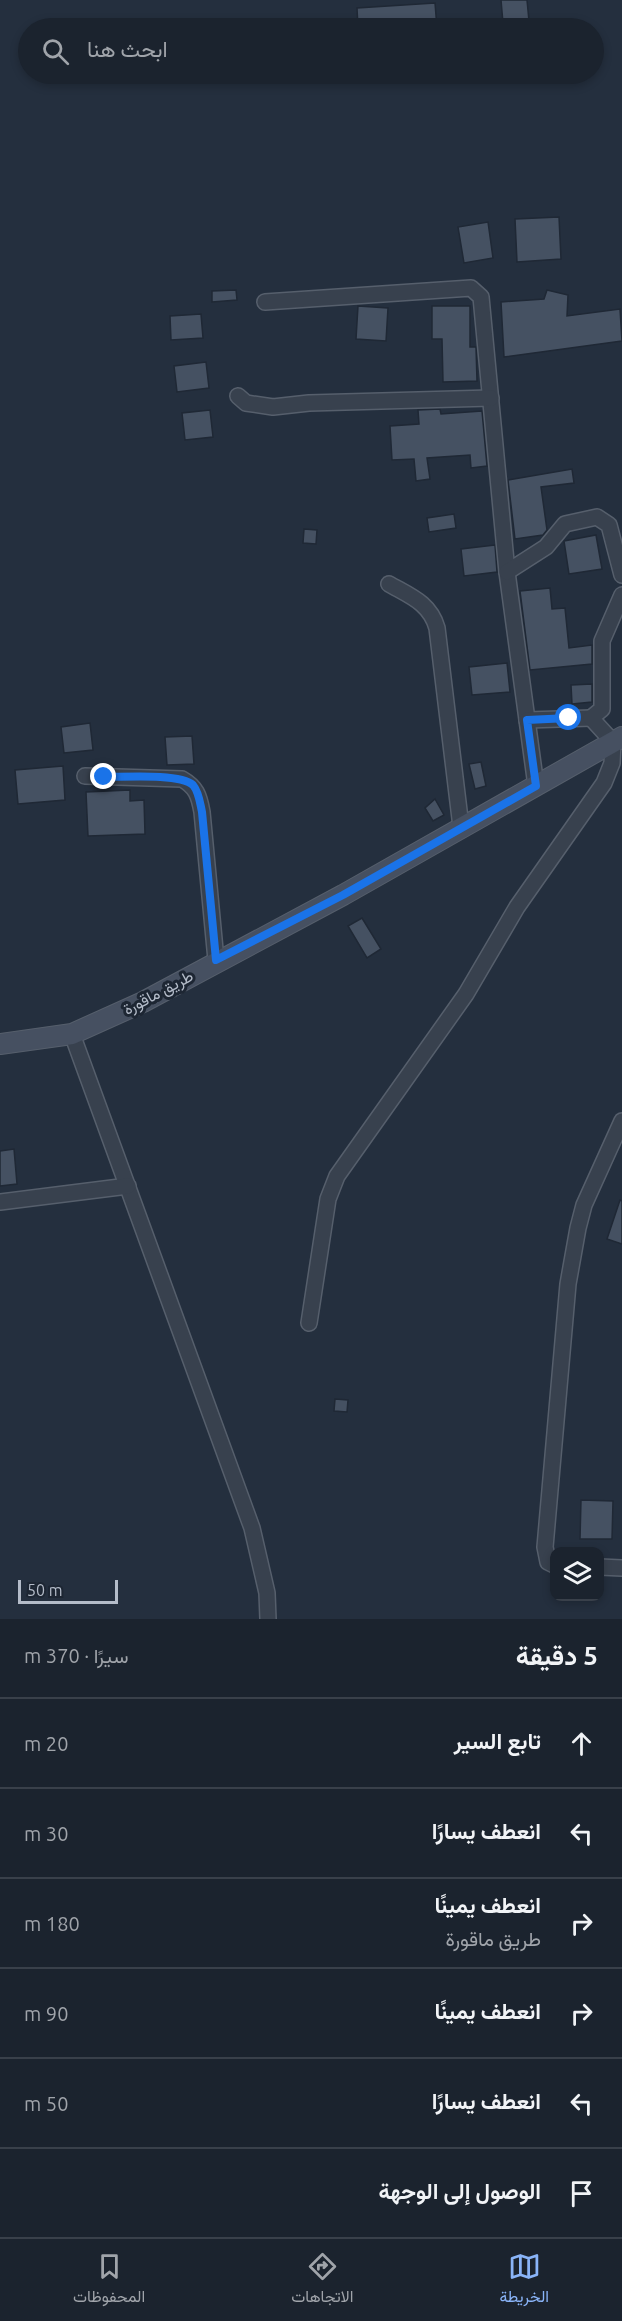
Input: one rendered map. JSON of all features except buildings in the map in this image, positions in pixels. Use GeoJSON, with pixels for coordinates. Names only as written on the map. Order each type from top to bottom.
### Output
{"type":"FeatureCollection","features":[{"type":"Feature","properties":{"kind":"street"},"geometry":{"type":"LineString","coordinates":[[265,302],[471,288],[481,297],[507,572],[536,786]]}},
{"type":"Feature","properties":{"kind":"street"},"geometry":{"type":"LineString","coordinates":[[238,396],[246,403],[273,407],[309,403],[491,398]]}},
{"type":"Feature","properties":{"kind":"street"},"geometry":{"type":"LineString","coordinates":[[507,572],[546,547],[565,524],[597,517],[609,525],[622,575]]}},
{"type":"Feature","properties":{"kind":"street"},"geometry":{"type":"LineString","coordinates":[[389,584],[422,603],[434,614],[461,827]]}},
{"type":"Feature","properties":{"kind":"street"},"geometry":{"type":"LineString","coordinates":[[527,720],[591,718],[603,709],[602,641],[622,595]]}},
{"type":"Feature","properties":{"kind":"street"},"geometry":{"type":"LineString","coordinates":[[309,1323],[328,1199],[337,1176],[466,994],[517,907],[604,783],[612,763],[617,740],[591,718]]}},
{"type":"Feature","properties":{"kind":"street","name":"طريق ماقورة"},"geometry":{"type":"LineString","coordinates":[[0,1044],[72,1034],[143,1002],[216,960],[343,895],[617,740]]}},
{"type":"Feature","properties":{"kind":"street"},"geometry":{"type":"LineString","coordinates":[[85,777],[182,778],[193,786],[199,796],[202,812],[216,960]]}},
{"type":"Feature","properties":{"kind":"street"},"geometry":{"type":"LineString","coordinates":[[72,1034],[252,1528],[264,1573],[268,1619]]}},
{"type":"Feature","properties":{"kind":"street"},"geometry":{"type":"LineString","coordinates":[[550,1563],[545,1547],[568,1284],[584,1205],[622,1121]]}},
{"type":"Feature","properties":{"kind":"street"},"geometry":{"type":"LineString","coordinates":[[0,1202],[128,1186]]}},
{"type":"Feature","properties":{"kind":"street"},"geometry":{"type":"LineString","coordinates":[[604,1567],[622,1568]]}},
{"type":"Feature","properties":{"kind":"route"},"geometry":{"type":"LineString","coordinates":[[104,777],[182,778],[193,786],[199,796],[202,812],[216,960],[343,895],[536,786],[527,720],[569,718]]}}]}
